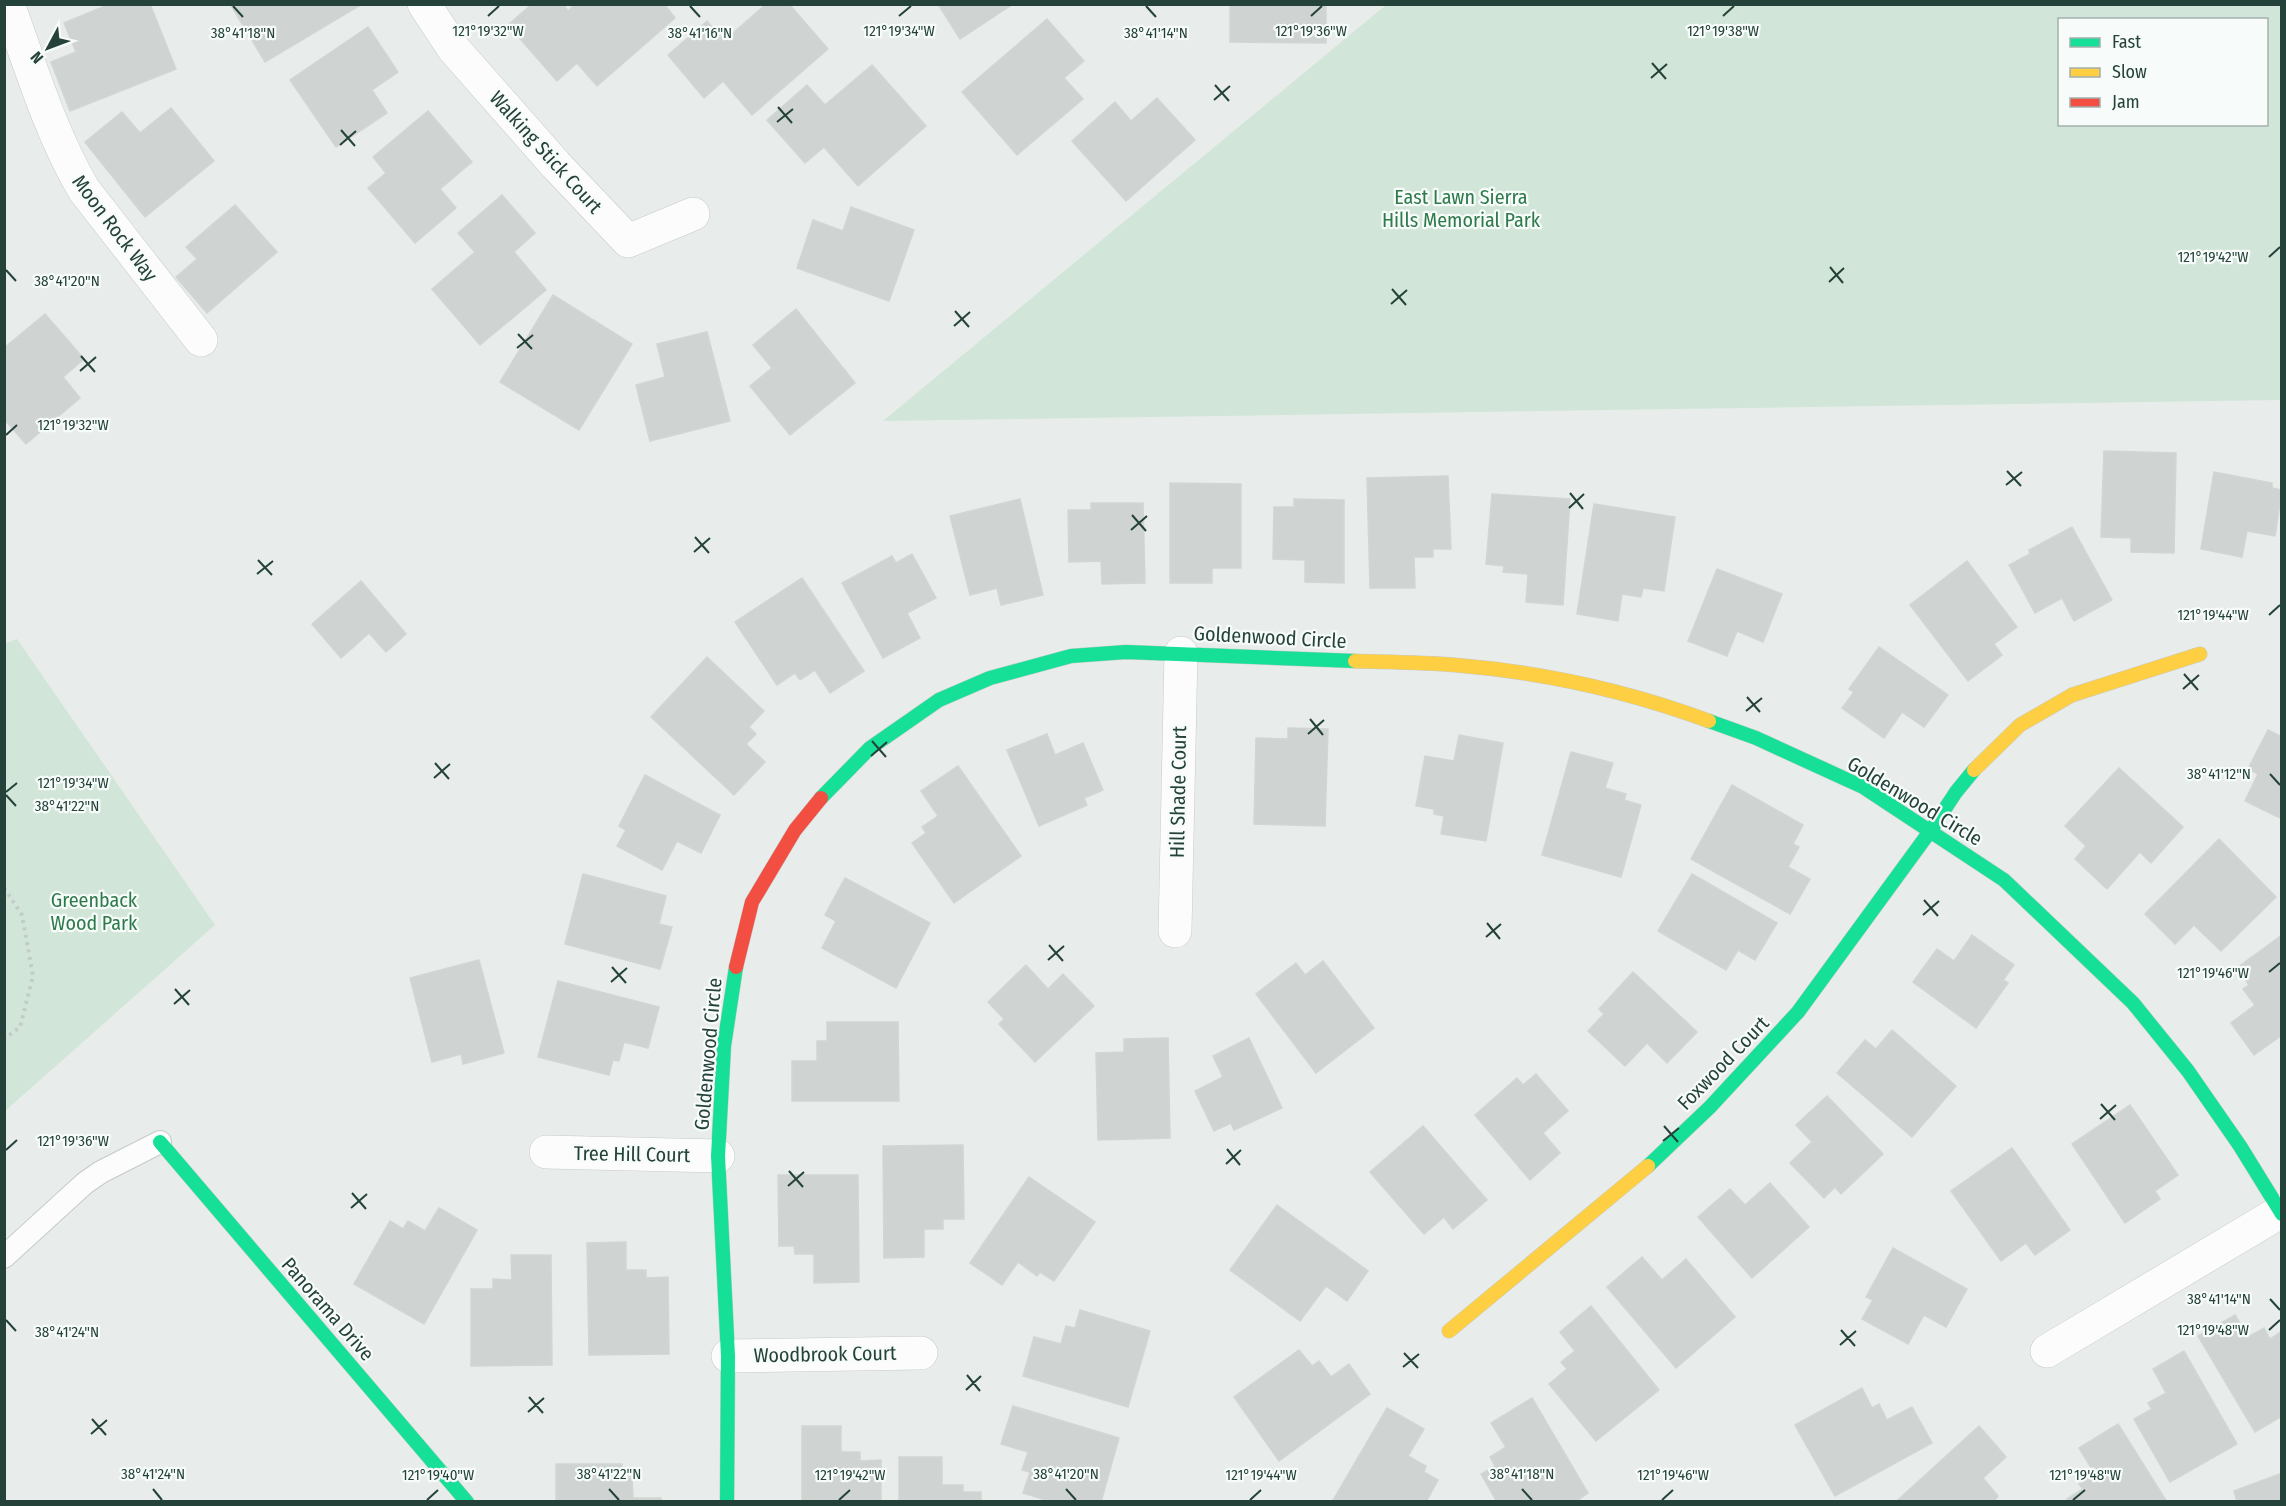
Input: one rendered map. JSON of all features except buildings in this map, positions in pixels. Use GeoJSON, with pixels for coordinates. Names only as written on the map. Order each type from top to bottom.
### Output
{"type":"FeatureCollection","features":[{"type":"Feature","properties":{"kind":"street","name":"Moon Rock Way"},"geometry":{"type":"LineString","coordinates":[[8,4],[56,137],[69,164],[84,190],[201,340]]}},
{"type":"Feature","properties":{"kind":"street","name":"Walking Stick Court"},"geometry":{"type":"LineString","coordinates":[[424,4],[453,48],[556,165],[628,241],[693,214]]}},
{"type":"Feature","properties":{"kind":"street","name":"Goldenwood Circle"},"geometry":{"type":"LineString","coordinates":[[727,1502],[728,1356],[718,1156],[724,1046],[732,985],[752,902],[795,831],[830,787],[870,748],[939,700],[990,678],[1071,656],[1126,652],[1181,653],[1455,665],[1521,673],[1608,690],[1669,706],[1756,738],[1863,787],[2004,880],[2133,1003],[2188,1071],[2240,1146],[2281,1213]]}},
{"type":"Feature","properties":{"kind":"street","name":"Hill Shade Court"},"geometry":{"type":"LineString","coordinates":[[1175,931],[1181,653]]}},
{"type":"Feature","properties":{"kind":"street","name":"Foxwood Court"},"geometry":{"type":"LineString","coordinates":[[1449,1331],[1648,1166],[1710,1107],[1798,1012],[1931,830],[1956,792],[1977,766],[2020,725],[2072,695],[2200,654]]}},
{"type":"Feature","properties":{"kind":"street","name":"Panorama Drive"},"geometry":{"type":"LineString","coordinates":[[160,1142],[467,1502]]}},
{"type":"Feature","properties":{"kind":"street","name":"Tree Hill Court"},"geometry":{"type":"LineString","coordinates":[[546,1152],[718,1156]]}},
{"type":"Feature","properties":{"kind":"street"},"geometry":{"type":"LineString","coordinates":[[2047,1351],[2281,1213]]}},
{"type":"Feature","properties":{"kind":"street","name":"Woodbrook Court"},"geometry":{"type":"LineString","coordinates":[[728,1356],[921,1353]]}},
{"type":"Feature","properties":{"kind":"lane"},"geometry":{"type":"LineString","coordinates":[[4,1257],[85,1183],[101,1172],[160,1142]]}},
{"type":"Feature","properties":{"kind":"path"},"geometry":{"type":"LineString","coordinates":[[4,888],[22,915],[33,976],[20,1027],[4,1039]]}},
{"type":"Feature","properties":{"kind":"green space","name":"East Lawn Sierra Hills Memorial Park"},"geometry":{"type":"Polygon","coordinates":[[[1386,5],[2281,5],[2281,400],[883,421],[1386,5]]]}},
{"type":"Feature","properties":{"kind":"green space","name":"Greenback Wood Park"},"geometry":{"type":"Polygon","coordinates":[[[17,639],[215,925],[5,1111],[4,644],[17,639]]]}},
{"type":"Feature","properties":{"kind":"traffic: fast"},"geometry":{"type":"LineString","coordinates":[[821,798],[870,748],[939,700],[990,678],[1071,656],[1126,652],[1355,661]]}},
{"type":"Feature","properties":{"kind":"traffic: fast"},"geometry":{"type":"LineString","coordinates":[[1709,721],[1756,738],[1863,787],[2004,880],[2133,1003],[2188,1071],[2240,1146],[2282,1214]]}},
{"type":"Feature","properties":{"kind":"traffic: fast"},"geometry":{"type":"LineString","coordinates":[[1648,1166],[1710,1107],[1798,1012],[1974,770]]}},
{"type":"Feature","properties":{"kind":"traffic: fast"},"geometry":{"type":"LineString","coordinates":[[727,1502],[728,1356],[718,1156],[724,1046],[736,967]]}},
{"type":"Feature","properties":{"kind":"traffic: fast"},"geometry":{"type":"LineString","coordinates":[[160,1142],[467,1502]]}},
{"type":"Feature","properties":{"kind":"traffic: slow"},"geometry":{"type":"LineString","coordinates":[[1974,770],[2020,725],[2072,695],[2200,654]]}},
{"type":"Feature","properties":{"kind":"traffic: slow"},"geometry":{"type":"LineString","coordinates":[[1355,661],[1455,665],[1520,672],[1616,692],[1709,721]]}},
{"type":"Feature","properties":{"kind":"traffic: slow"},"geometry":{"type":"LineString","coordinates":[[1449,1331],[1648,1166]]}},
{"type":"Feature","properties":{"kind":"traffic: jam"},"geometry":{"type":"LineString","coordinates":[[736,967],[752,902],[795,830],[821,798]]}}]}
